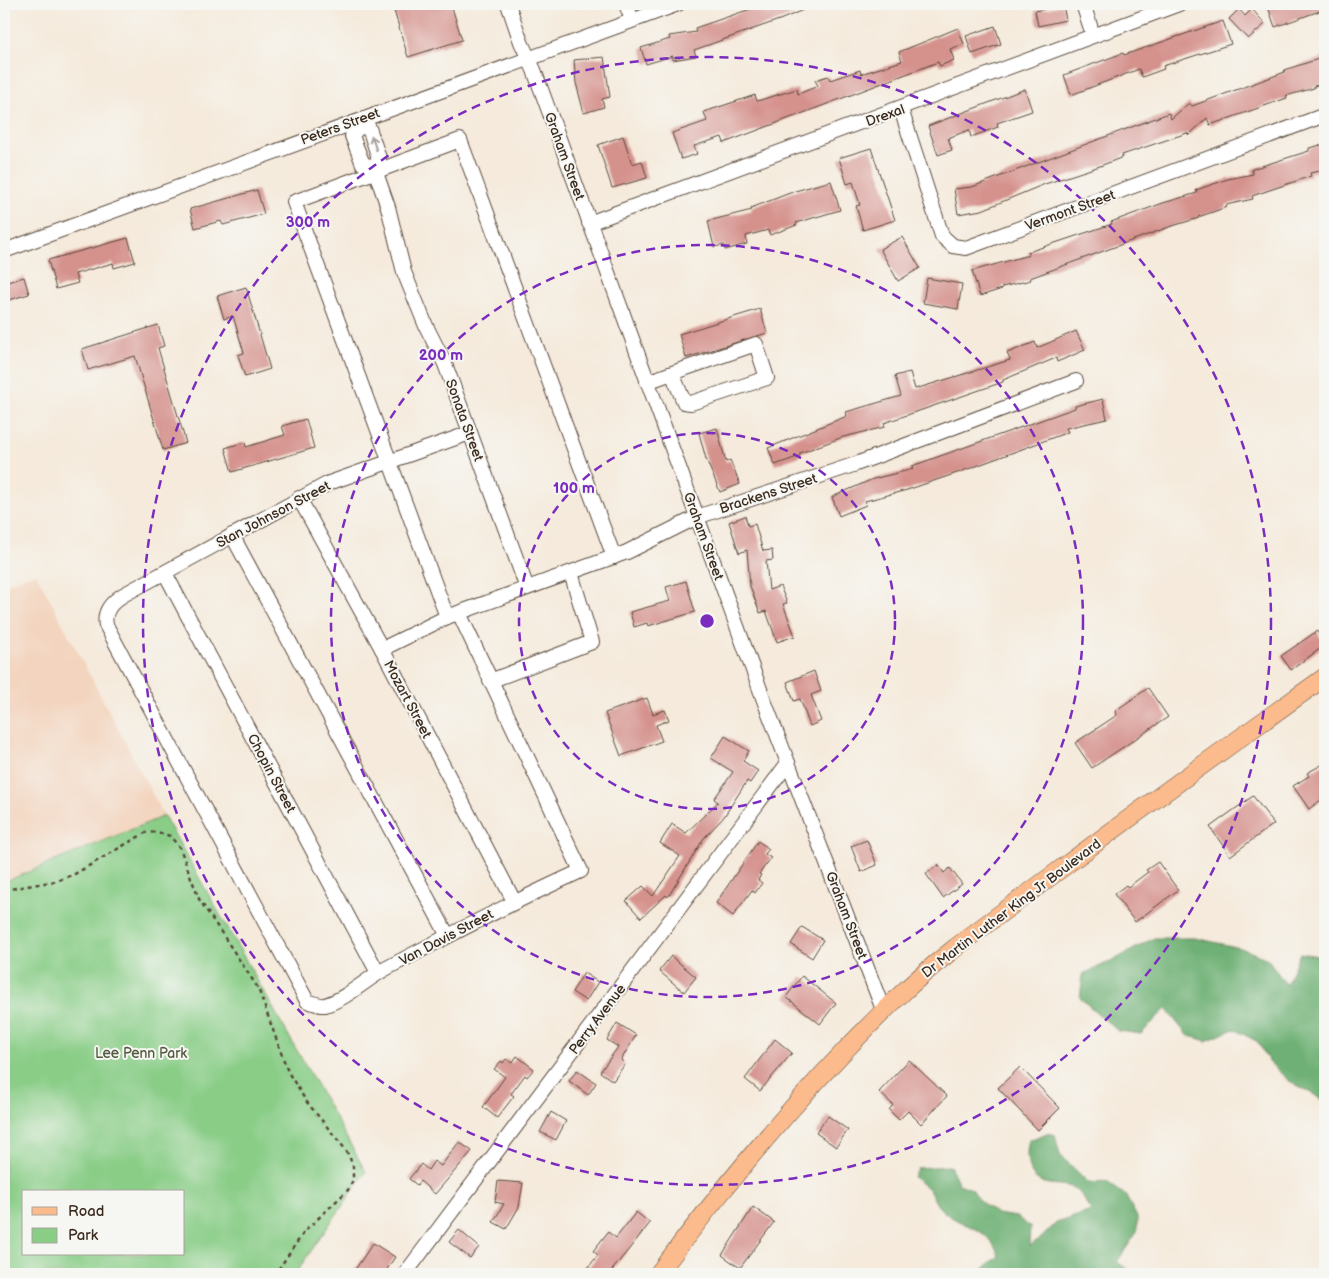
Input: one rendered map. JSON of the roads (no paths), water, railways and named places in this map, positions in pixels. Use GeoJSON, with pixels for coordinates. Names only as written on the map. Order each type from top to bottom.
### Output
{"type":"FeatureCollection","features":[{"type":"Feature","properties":{"kind":"main road","name":"Dr Martin Luther King Jr Boulevard"},"geometry":{"type":"LineString","coordinates":[[658,1274],[700,1218],[801,1099],[884,1012],[949,953],[1128,819],[1325,677]]}},
{"type":"Feature","properties":{"kind":"street","name":"Graham Street"},"geometry":{"type":"LineString","coordinates":[[508,4],[521,42],[530,58],[788,763],[884,1012]]}},
{"type":"Feature","properties":{"kind":"street"},"geometry":{"type":"LineString","coordinates":[[626,4],[632,20]]}},
{"type":"Feature","properties":{"kind":"street","name":"Peters Street"},"geometry":{"type":"LineString","coordinates":[[4,251],[357,124],[678,4]]}},
{"type":"Feature","properties":{"kind":"street"},"geometry":{"type":"LineString","coordinates":[[1083,4],[1093,35]]}},
{"type":"Feature","properties":{"kind":"street","name":"Drexal"},"geometry":{"type":"LineString","coordinates":[[589,223],[901,109],[1093,35],[1180,4]]}},
{"type":"Feature","properties":{"kind":"street","name":"Vermont Street"},"geometry":{"type":"LineString","coordinates":[[901,109],[942,236],[953,246],[966,248],[1325,115]]}},
{"type":"Feature","properties":{"kind":"street","name":"Sonata Street"},"geometry":{"type":"LineString","coordinates":[[357,124],[369,128],[380,158],[375,169],[388,207],[404,272],[426,326],[445,364],[527,588]]}},
{"type":"Feature","properties":{"kind":"street"},"geometry":{"type":"LineString","coordinates":[[571,573],[592,642],[490,681],[453,615],[389,462],[294,202],[375,169],[460,140],[614,557]]}},
{"type":"Feature","properties":{"kind":"street"},"geometry":{"type":"LineString","coordinates":[[647,382],[672,373],[756,344],[768,378],[691,403],[684,402],[681,398],[672,373]]}},
{"type":"Feature","properties":{"kind":"street","name":"Brackens Street"},"geometry":{"type":"LineString","coordinates":[[382,649],[453,615],[614,557],[697,517],[865,461],[1076,382]]}},
{"type":"Feature","properties":{"kind":"street","name":"Stan Johnson Street"},"geometry":{"type":"LineString","coordinates":[[378,973],[340,998],[322,1006],[306,1001],[110,634],[104,618],[112,602],[299,498],[329,483],[470,433]]}},
{"type":"Feature","properties":{"kind":"street","name":"Mozart Street"},"geometry":{"type":"LineString","coordinates":[[299,498],[382,649],[514,901]]}},
{"type":"Feature","properties":{"kind":"street"},"geometry":{"type":"LineString","coordinates":[[232,535],[448,936]]}},
{"type":"Feature","properties":{"kind":"street","name":"Chopin Street"},"geometry":{"type":"LineString","coordinates":[[165,573],[378,973]]}},
{"type":"Feature","properties":{"kind":"street","name":"Van Davis Street"},"geometry":{"type":"LineString","coordinates":[[378,973],[514,901],[581,871],[490,681]]}},
{"type":"Feature","properties":{"kind":"street","name":"Perry Avenue"},"geometry":{"type":"LineString","coordinates":[[405,1274],[788,763]]}},
{"type":"Feature","properties":{"kind":"park label","name":"Lee Penn Park"},"geometry":{"type":"Point","coordinates":[141,1053]}}]}
